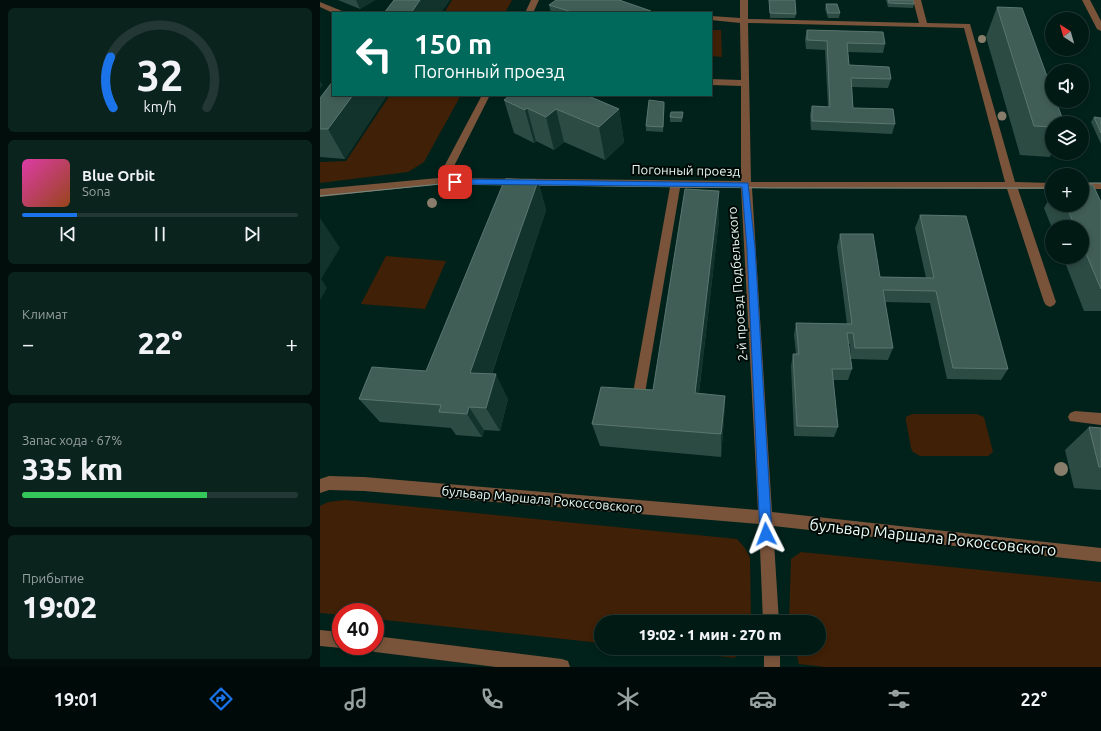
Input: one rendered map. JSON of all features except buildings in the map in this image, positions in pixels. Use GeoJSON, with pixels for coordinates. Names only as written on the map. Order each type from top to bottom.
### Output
{"type":"FeatureCollection","features":[{"type":"Feature","properties":{"kind":"street"},"geometry":{"type":"LineString","coordinates":[[529,12],[535,0]]}},
{"type":"Feature","properties":{"kind":"street","name":"2-й проезд Подбельского"},"geometry":{"type":"LineString","coordinates":[[744,0],[746,185],[751,248],[765,519]]}},
{"type":"Feature","properties":{"kind":"street"},"geometry":{"type":"LineString","coordinates":[[916,0],[924,25]]}},
{"type":"Feature","properties":{"kind":"street"},"geometry":{"type":"LineString","coordinates":[[1086,0],[1101,29]]}},
{"type":"Feature","properties":{"kind":"street"},"geometry":{"type":"LineString","coordinates":[[320,4],[337,12]]}},
{"type":"Feature","properties":{"kind":"street"},"geometry":{"type":"LineString","coordinates":[[712,18],[745,21],[967,26],[1011,185],[1050,302]]}},
{"type":"Feature","properties":{"kind":"street"},"geometry":{"type":"LineString","coordinates":[[712,82],[745,83]]}},
{"type":"Feature","properties":{"kind":"street"},"geometry":{"type":"LineString","coordinates":[[441,181],[485,96]]}},
{"type":"Feature","properties":{"kind":"street","name":"Погонный проезд"},"geometry":{"type":"LineString","coordinates":[[320,193],[441,181],[746,185],[1045,186]]}},
{"type":"Feature","properties":{"kind":"street"},"geometry":{"type":"LineString","coordinates":[[503,195],[508,182]]}},
{"type":"Feature","properties":{"kind":"street"},"geometry":{"type":"LineString","coordinates":[[639,393],[676,184]]}},
{"type":"Feature","properties":{"kind":"street"},"geometry":{"type":"LineString","coordinates":[[1089,186],[1101,186]]}},
{"type":"Feature","properties":{"kind":"street"},"geometry":{"type":"LineString","coordinates":[[1075,417],[1101,419]]}},
{"type":"Feature","properties":{"kind":"street","name":"бульвар Маршала Рокоссовского"},"geometry":{"type":"LineString","coordinates":[[320,486],[330,483],[364,484],[720,514],[1101,555]]}},
{"type":"Feature","properties":{"kind":"street"},"geometry":{"type":"LineString","coordinates":[[765,519],[771,615]]}},
{"type":"Feature","properties":{"kind":"street"},"geometry":{"type":"LineString","coordinates":[[320,638],[332,639]]}},
{"type":"Feature","properties":{"kind":"street"},"geometry":{"type":"LineString","coordinates":[[384,645],[562,667]]}},
{"type":"Feature","properties":{"kind":"street"},"geometry":{"type":"LineString","coordinates":[[772,655],[772,667]]}},
{"type":"Feature","properties":{"kind":"shaded area"},"geometry":{"type":"Polygon","coordinates":[[[452,0],[512,0],[506,12],[445,12],[452,0]]]}},
{"type":"Feature","properties":{"kind":"shaded area"},"geometry":{"type":"Polygon","coordinates":[[[712,30],[721,30],[722,57],[712,56],[712,30]]]}},
{"type":"Feature","properties":{"kind":"shaded area"},"geometry":{"type":"Polygon","coordinates":[[[389,96],[460,96],[424,162],[408,172],[320,183],[320,162],[346,161],[389,96]]]}},
{"type":"Feature","properties":{"kind":"shaded area"},"geometry":{"type":"Polygon","coordinates":[[[386,256],[446,261],[425,309],[361,304],[386,256]]]}},
{"type":"Feature","properties":{"kind":"shaded area"},"geometry":{"type":"Polygon","coordinates":[[[912,414],[977,414],[984,417],[993,452],[988,456],[920,456],[913,452],[911,448],[906,417],[912,414]]]}},
{"type":"Feature","properties":{"kind":"shaded area"},"geometry":{"type":"Polygon","coordinates":[[[345,500],[737,539],[745,548],[750,558],[751,615],[594,615],[594,642],[384,620],[384,603],[332,603],[332,614],[320,613],[320,506],[328,502],[345,500]]]}},
{"type":"Feature","properties":{"kind":"shaded area"},"geometry":{"type":"Polygon","coordinates":[[[801,552],[1101,582],[1101,667],[825,667],[799,664],[797,655],[826,655],[826,615],[789,615],[791,559],[801,552]]]}},
{"type":"Feature","properties":{"kind":"shaded area"},"geometry":{"type":"Polygon","coordinates":[[[708,655],[737,655],[735,658],[708,655]]]}},
{"type":"Feature","properties":{"kind":"tram line"},"geometry":{"type":"LineString","coordinates":[[506,179],[536,180]]}},
{"type":"Feature","properties":{"kind":"tram line"},"geometry":{"type":"LineString","coordinates":[[1089,183],[1101,183]]}},
{"type":"Feature","properties":{"kind":"tram line"},"geometry":{"type":"LineString","coordinates":[[320,196],[441,184],[514,185]]}},
{"type":"Feature","properties":{"kind":"tram line"},"geometry":{"type":"LineString","coordinates":[[528,185],[771,188],[1045,188]]}},
{"type":"Feature","properties":{"kind":"route"},"geometry":{"type":"LineString","coordinates":[[455,182],[746,185],[751,248],[766,534]]}}]}
